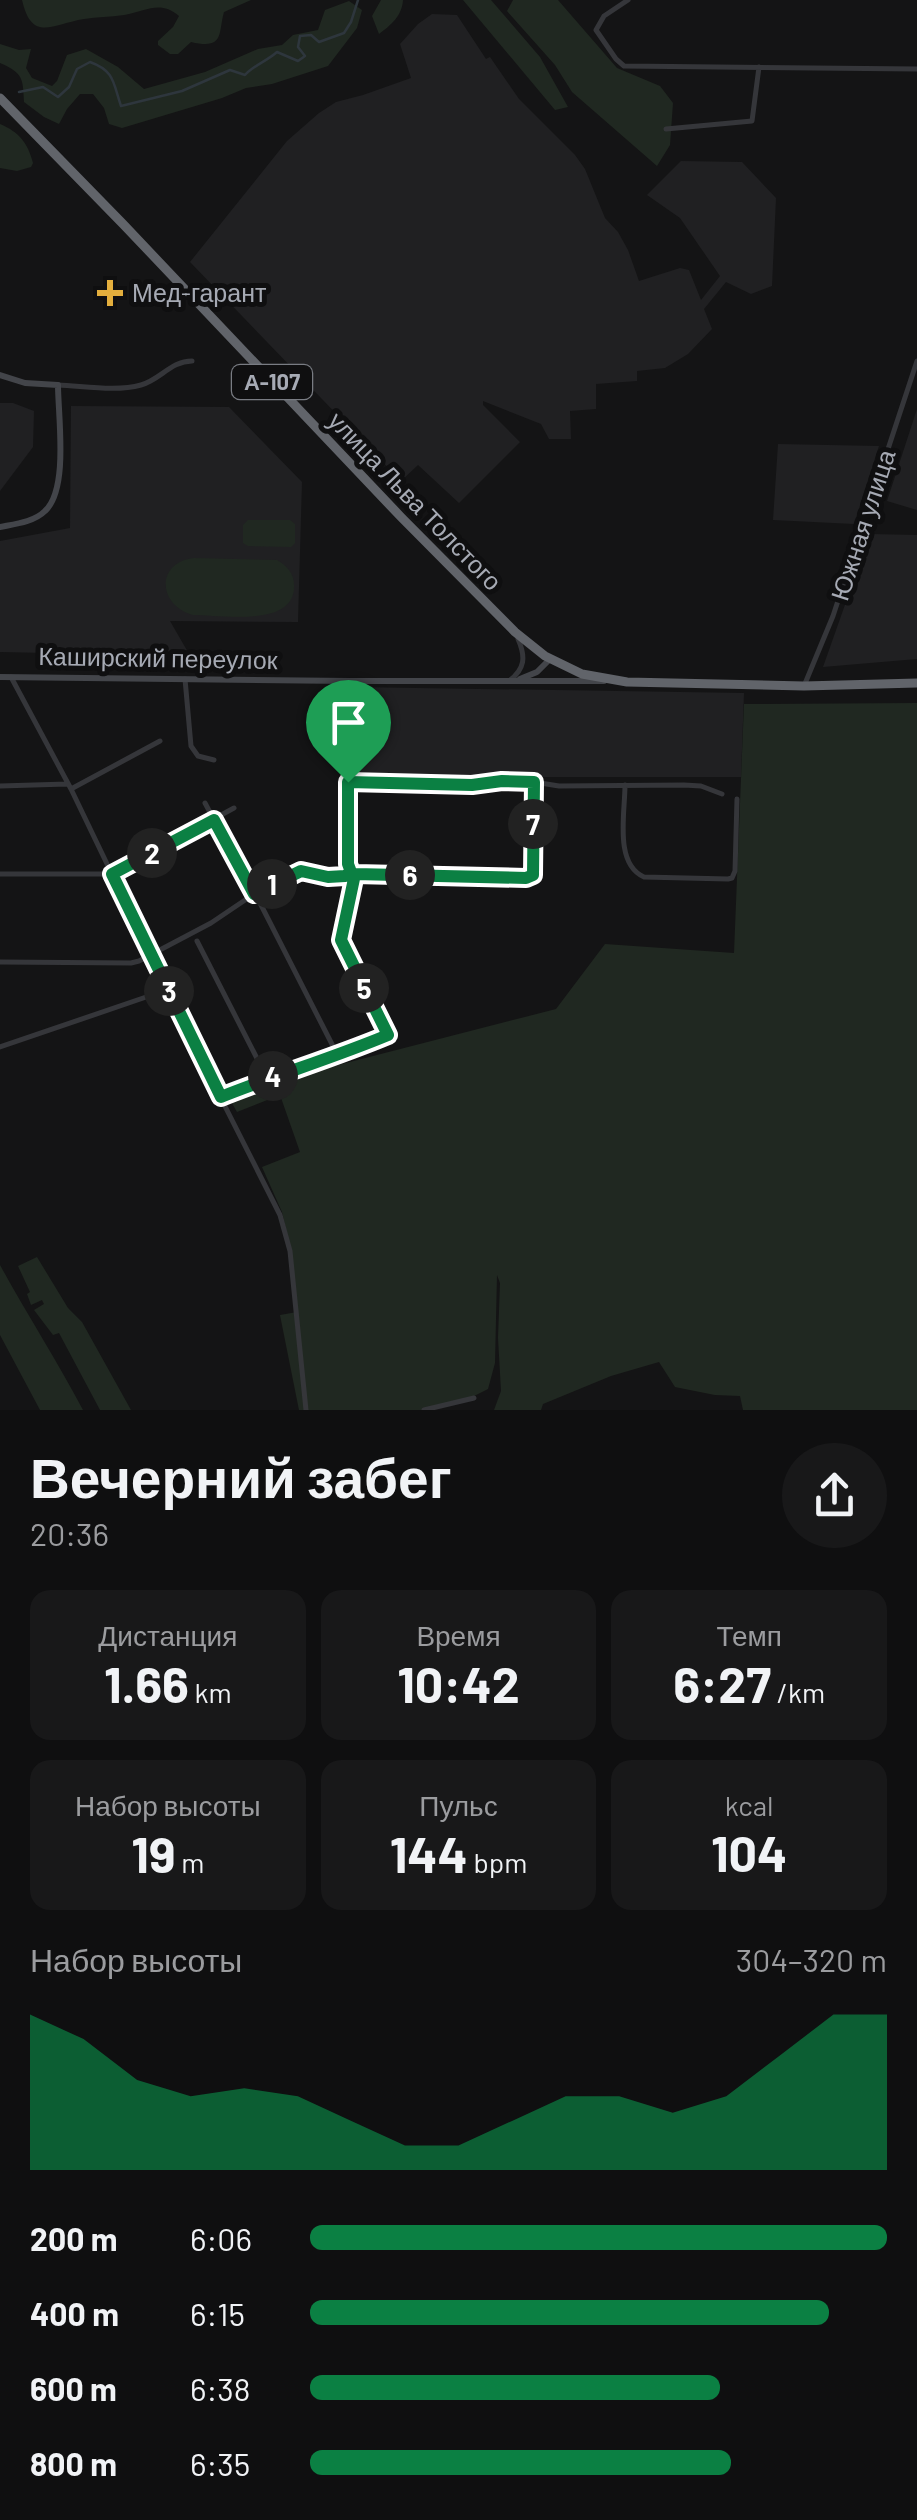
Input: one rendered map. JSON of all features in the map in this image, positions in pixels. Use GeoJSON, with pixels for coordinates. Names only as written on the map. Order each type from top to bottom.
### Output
{"type":"FeatureCollection","features":[{"type":"Feature","properties":{"kind":"highway","name":"улица Льва Толстого"},"geometry":{"type":"LineString","coordinates":[[0,98],[514,632],[550,659],[582,674],[615,681]]}},
{"type":"Feature","properties":{"kind":"highway","name":"А-107"},"geometry":{"type":"LineString","coordinates":[[615,681],[804,686],[917,682]]}},
{"type":"Feature","properties":{"kind":"main road"},"geometry":{"type":"LineString","coordinates":[[0,376],[58,385],[59,476],[56,496],[45,512],[0,527]]}},
{"type":"Feature","properties":{"kind":"main road"},"geometry":{"type":"LineString","coordinates":[[509,682],[537,672],[550,659]]}},
{"type":"Feature","properties":{"kind":"main road","name":"Каширский переулок"},"geometry":{"type":"LineString","coordinates":[[0,676],[615,681]]}},
{"type":"Feature","properties":{"kind":"street"},"geometry":{"type":"LineString","coordinates":[[628,0],[604,16],[596,30],[624,66],[917,69]]}},
{"type":"Feature","properties":{"kind":"street"},"geometry":{"type":"LineString","coordinates":[[666,129],[752,121],[759,67]]}},
{"type":"Feature","properties":{"kind":"street"},"geometry":{"type":"LineString","coordinates":[[58,385],[133,386],[152,381],[179,362],[192,361]]}},
{"type":"Feature","properties":{"kind":"street","name":"Южная улица"},"geometry":{"type":"LineString","coordinates":[[804,686],[833,616],[917,361]]}},
{"type":"Feature","properties":{"kind":"street"},"geometry":{"type":"LineString","coordinates":[[509,682],[524,658],[514,632]]}},
{"type":"Feature","properties":{"kind":"street"},"geometry":{"type":"LineString","coordinates":[[11,676],[70,786],[280,1216],[290,1251],[306,1410]]}},
{"type":"Feature","properties":{"kind":"street"},"geometry":{"type":"LineString","coordinates":[[185,679],[191,746],[198,756],[214,760]]}},
{"type":"Feature","properties":{"kind":"street"},"geometry":{"type":"LineString","coordinates":[[221,1097],[388,1035],[341,940],[353,873],[348,864],[350,681]]}},
{"type":"Feature","properties":{"kind":"street"},"geometry":{"type":"LineString","coordinates":[[0,786],[70,786],[160,741]]}},
{"type":"Feature","properties":{"kind":"street"},"geometry":{"type":"LineString","coordinates":[[348,782],[701,786],[722,794]]}},
{"type":"Feature","properties":{"kind":"street"},"geometry":{"type":"LineString","coordinates":[[0,962],[131,963],[211,923],[294,873],[328,877],[353,873],[526,878],[533,875],[534,782]]}},
{"type":"Feature","properties":{"kind":"street"},"geometry":{"type":"LineString","coordinates":[[625,785],[625,856],[632,871],[644,877],[732,878],[737,799]]}},
{"type":"Feature","properties":{"kind":"street"},"geometry":{"type":"LineString","coordinates":[[205,803],[254,894]]}},
{"type":"Feature","properties":{"kind":"street"},"geometry":{"type":"LineString","coordinates":[[0,874],[112,874],[234,808]]}},
{"type":"Feature","properties":{"kind":"street"},"geometry":{"type":"LineString","coordinates":[[260,903],[338,1056]]}},
{"type":"Feature","properties":{"kind":"street"},"geometry":{"type":"LineString","coordinates":[[197,942],[266,1078]]}},
{"type":"Feature","properties":{"kind":"street"},"geometry":{"type":"LineString","coordinates":[[0,1047],[152,996],[166,986]]}},
{"type":"Feature","properties":{"kind":"street"},"geometry":{"type":"LineString","coordinates":[[424,1410],[474,1398]]}},
{"type":"Feature","properties":{"kind":"shaded area"},"geometry":{"type":"Polygon","coordinates":[[[22,0],[251,0],[224,12],[215,42],[191,42],[178,54],[170,54],[158,41],[179,16],[172,11],[153,8],[45,28],[31,22],[22,0]]]}},
{"type":"Feature","properties":{"kind":"shaded area"},"geometry":{"type":"Polygon","coordinates":[[[381,0],[403,0],[392,24],[379,34],[372,16],[381,0]]]}},
{"type":"Feature","properties":{"kind":"shaded area"},"geometry":{"type":"Polygon","coordinates":[[[463,0],[491,0],[540,57],[568,107],[555,110],[463,0]]]}},
{"type":"Feature","properties":{"kind":"shaded area"},"geometry":{"type":"Polygon","coordinates":[[[513,0],[558,0],[617,68],[660,86],[673,103],[670,145],[657,166],[572,92],[555,65],[507,11],[513,0]]]}},
{"type":"Feature","properties":{"kind":"shaded area"},"geometry":{"type":"Polygon","coordinates":[[[349,1],[362,10],[357,28],[328,66],[122,128],[109,124],[104,108],[93,94],[80,94],[59,124],[44,117],[24,102],[17,73],[0,63],[0,44],[31,49],[26,68],[32,78],[52,86],[67,55],[86,49],[118,67],[144,89],[205,72],[258,49],[282,45],[293,35],[318,30],[325,10],[349,1]]]}},
{"type":"Feature","properties":{"kind":"shaded area"},"geometry":{"type":"Polygon","coordinates":[[[432,14],[457,15],[519,99],[575,155],[585,169],[605,218],[628,250],[639,281],[680,268],[689,270],[701,300],[720,276],[680,218],[647,195],[681,161],[742,162],[776,198],[772,286],[751,294],[726,282],[704,309],[712,329],[688,354],[665,368],[637,371],[637,381],[596,384],[596,409],[570,411],[571,439],[549,439],[541,424],[483,401],[520,442],[459,503],[418,465],[401,481],[190,262],[287,141],[319,113],[336,102],[411,78],[400,44],[432,14]]]}},
{"type":"Feature","properties":{"kind":"shaded area"},"geometry":{"type":"Polygon","coordinates":[[[0,124],[25,144],[31,167],[17,171],[0,168],[0,124]]]}},
{"type":"Feature","properties":{"kind":"shaded area"},"geometry":{"type":"Polygon","coordinates":[[[0,403],[34,411],[33,447],[0,491],[0,403]]]}},
{"type":"Feature","properties":{"kind":"shaded area"},"geometry":{"type":"Polygon","coordinates":[[[71,406],[229,407],[302,482],[298,622],[170,621],[196,666],[97,666],[96,654],[0,652],[0,541],[70,528],[71,406]]]}},
{"type":"Feature","properties":{"kind":"shaded area"},"geometry":{"type":"Polygon","coordinates":[[[917,409],[917,510],[887,501],[917,409]]]}},
{"type":"Feature","properties":{"kind":"shaded area"},"geometry":{"type":"Polygon","coordinates":[[[778,444],[879,446],[854,524],[773,520],[778,444]]]}},
{"type":"Feature","properties":{"kind":"shaded area"},"geometry":{"type":"Polygon","coordinates":[[[248,520],[290,520],[295,524],[295,543],[291,547],[248,546],[243,543],[243,525],[248,520]]]}},
{"type":"Feature","properties":{"kind":"shaded area"},"geometry":{"type":"Polygon","coordinates":[[[870,534],[917,535],[917,659],[823,667],[870,534]]]}},
{"type":"Feature","properties":{"kind":"shaded area"},"geometry":{"type":"Polygon","coordinates":[[[277,560],[293,577],[291,599],[283,608],[254,616],[193,615],[181,610],[167,594],[167,575],[182,561],[277,560]]]}},
{"type":"Feature","properties":{"kind":"shaded area"},"geometry":{"type":"Polygon","coordinates":[[[354,687],[744,693],[741,777],[355,777],[354,687]]]}},
{"type":"Feature","properties":{"kind":"shaded area"},"geometry":{"type":"Polygon","coordinates":[[[917,703],[917,1410],[743,1410],[740,1396],[675,1387],[659,1362],[611,1376],[543,1404],[541,1410],[494,1410],[501,1391],[497,1275],[495,1363],[488,1389],[423,1410],[299,1410],[280,1315],[297,1312],[292,1255],[282,1212],[262,1167],[300,1152],[280,1095],[237,1112],[229,1098],[276,1081],[556,1009],[605,944],[734,953],[744,704],[917,703]]]}},
{"type":"Feature","properties":{"kind":"shaded area"},"geometry":{"type":"Polygon","coordinates":[[[37,1257],[68,1308],[82,1322],[131,1410],[100,1410],[59,1333],[53,1335],[34,1310],[44,1304],[42,1300],[31,1305],[27,1294],[30,1292],[18,1266],[37,1257]]]}},
{"type":"Feature","properties":{"kind":"shaded area"},"geometry":{"type":"Polygon","coordinates":[[[0,1265],[83,1410],[40,1410],[0,1335],[0,1265]]]}},
{"type":"Feature","properties":{"kind":"waterway"},"geometry":{"type":"LineString","coordinates":[[19,92],[43,87],[58,97],[69,87],[77,69],[90,62],[109,74],[121,106],[182,91],[230,70],[245,75],[277,52],[298,61],[305,56],[298,47],[300,36],[311,35],[319,42],[344,33],[358,0]]}},
{"type":"Feature","properties":{"kind":"place","name":"Мед-гарант"},"geometry":{"type":"Point","coordinates":[110,293]}},
{"type":"Feature","properties":{"kind":"route"},"geometry":{"type":"LineString","coordinates":[[348,782],[534,782],[533,875],[526,878],[355,874],[341,940],[388,1035],[221,1097],[112,874],[214,820],[254,894],[301,871],[318,876],[345,876],[351,872],[348,782]]}}]}
